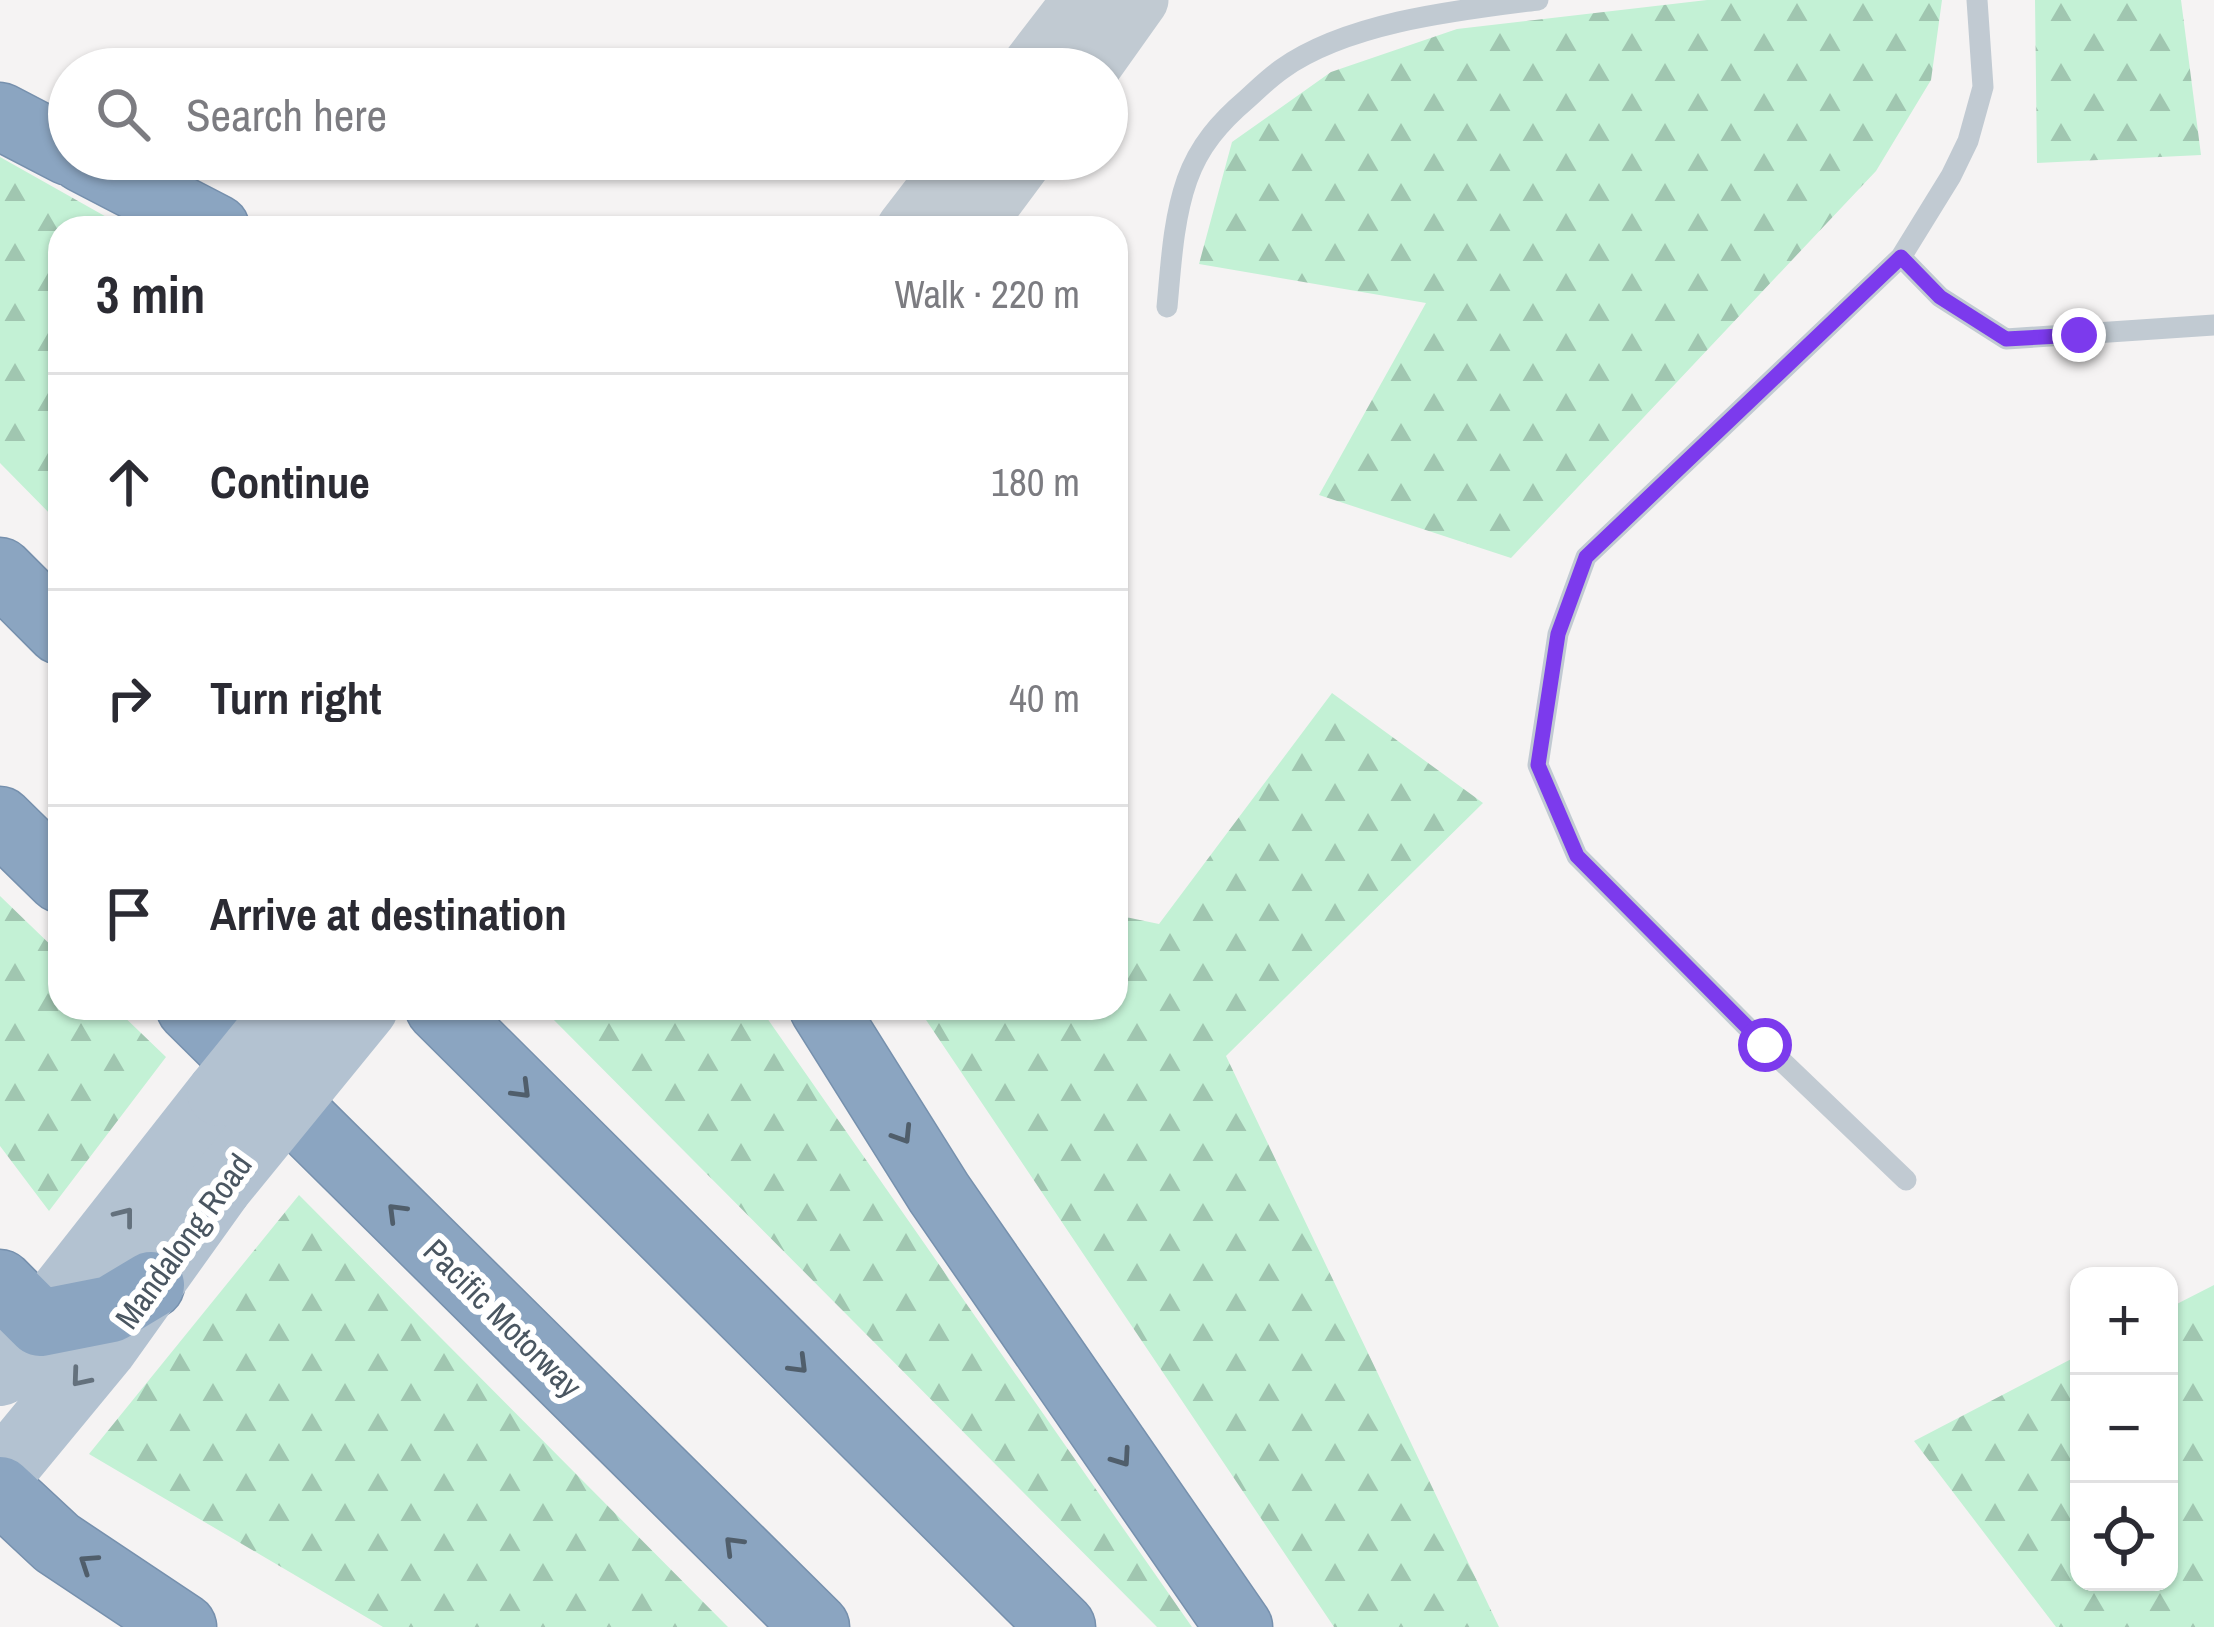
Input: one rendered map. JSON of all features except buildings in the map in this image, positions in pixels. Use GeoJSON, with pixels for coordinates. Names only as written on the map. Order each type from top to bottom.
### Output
{"type":"FeatureCollection","features":[{"type":"Feature","properties":{"kind":"highway"},"geometry":{"type":"LineString","coordinates":[[0,116],[48,141]]}},
{"type":"Feature","properties":{"kind":"highway"},"geometry":{"type":"LineString","coordinates":[[123,180],[194,216]]}},
{"type":"Feature","properties":{"kind":"highway"},"geometry":{"type":"LineString","coordinates":[[0,572],[48,619]]}},
{"type":"Feature","properties":{"kind":"highway"},"geometry":{"type":"LineString","coordinates":[[0,820],[48,867]]}},
{"type":"Feature","properties":{"kind":"highway","name":"Pacific Motorway"},"geometry":{"type":"LineString","coordinates":[[202,1020],[816,1627]]}},
{"type":"Feature","properties":{"kind":"highway"},"geometry":{"type":"LineString","coordinates":[[451,1020],[1062,1627]]}},
{"type":"Feature","properties":{"kind":"highway"},"geometry":{"type":"LineString","coordinates":[[833,1020],[938,1192],[1239,1627]]}},
{"type":"Feature","properties":{"kind":"highway"},"geometry":{"type":"LineString","coordinates":[[20,1303],[111,1309],[151,1285]]}},
{"type":"Feature","properties":{"kind":"highway"},"geometry":{"type":"LineString","coordinates":[[0,1490],[57,1543],[183,1627]]}},
{"type":"Feature","properties":{"kind":"highway"},"geometry":{"type":"LineString","coordinates":[[173,1627],[183,1627]]}},
{"type":"Feature","properties":{"kind":"main road","name":"Mandalong Road"},"geometry":{"type":"LineString","coordinates":[[0,1474],[151,1285],[196,1169],[282,1020]]}},
{"type":"Feature","properties":{"kind":"main road","name":"Mandalong Road"},"geometry":{"type":"LineString","coordinates":[[0,1373],[20,1303],[196,1169],[352,1020]]}},
{"type":"Feature","properties":{"kind":"street"},"geometry":{"type":"LineString","coordinates":[[1044,48],[1081,0]]}},
{"type":"Feature","properties":{"kind":"street"},"geometry":{"type":"LineString","coordinates":[[1106,48],[1140,0]]}},
{"type":"Feature","properties":{"kind":"street"},"geometry":{"type":"LineString","coordinates":[[914,216],[942,180]]}},
{"type":"Feature","properties":{"kind":"street"},"geometry":{"type":"LineString","coordinates":[[983,216],[1009,180]]}},
{"type":"Feature","properties":{"kind":"lane"},"geometry":{"type":"LineString","coordinates":[[1167,307],[1176,221],[1188,179],[1207,139],[1282,68],[1329,44],[1372,30],[1465,9],[1538,0]]}},
{"type":"Feature","properties":{"kind":"lane"},"geometry":{"type":"LineString","coordinates":[[1906,1180],[1577,856],[1538,765],[1558,634],[1586,557],[1901,257],[1951,176],[1968,141],[1983,87],[1977,0]]}},
{"type":"Feature","properties":{"kind":"lane"},"geometry":{"type":"LineString","coordinates":[[1901,257],[1940,297],[2006,339],[2214,325]]}},
{"type":"Feature","properties":{"kind":"green space"},"geometry":{"type":"Polygon","coordinates":[[[1707,0],[1942,0],[1931,80],[1876,171],[1511,558],[1319,495],[1426,303],[1199,264],[1232,142],[1331,72],[1457,29],[1707,0]]]}},
{"type":"Feature","properties":{"kind":"green space"},"geometry":{"type":"Polygon","coordinates":[[[2035,0],[2181,0],[2201,155],[2037,163],[2035,0]]]}},
{"type":"Feature","properties":{"kind":"green space"},"geometry":{"type":"Polygon","coordinates":[[[0,157],[105,216],[48,216],[48,512],[0,463],[0,157]]]}},
{"type":"Feature","properties":{"kind":"green space"},"geometry":{"type":"Polygon","coordinates":[[[1332,693],[1483,803],[1226,1056],[1499,1627],[1334,1627],[926,1020],[1128,1020],[1128,918],[1159,924],[1332,693]]]}},
{"type":"Feature","properties":{"kind":"green space"},"geometry":{"type":"Polygon","coordinates":[[[0,896],[48,942],[48,1020],[127,1020],[166,1057],[49,1211],[0,1146],[0,896]]]}},
{"type":"Feature","properties":{"kind":"green space"},"geometry":{"type":"Polygon","coordinates":[[[554,1020],[768,1020],[1192,1627],[1157,1627],[554,1020]]]}},
{"type":"Feature","properties":{"kind":"green space"},"geometry":{"type":"Polygon","coordinates":[[[299,1195],[728,1627],[383,1627],[89,1454],[299,1195]]]}},
{"type":"Feature","properties":{"kind":"green space"},"geometry":{"type":"Polygon","coordinates":[[[2214,1285],[2214,1627],[2056,1627],[1914,1441],[2070,1360],[2070,1591],[2178,1591],[2178,1303],[2214,1285]]]}},
{"type":"Feature","properties":{"kind":"route"},"geometry":{"type":"LineString","coordinates":[[1765,1045],[1577,856],[1538,765],[1558,634],[1586,557],[1901,257],[1940,297],[2006,339],[2079,335]]}}]}
